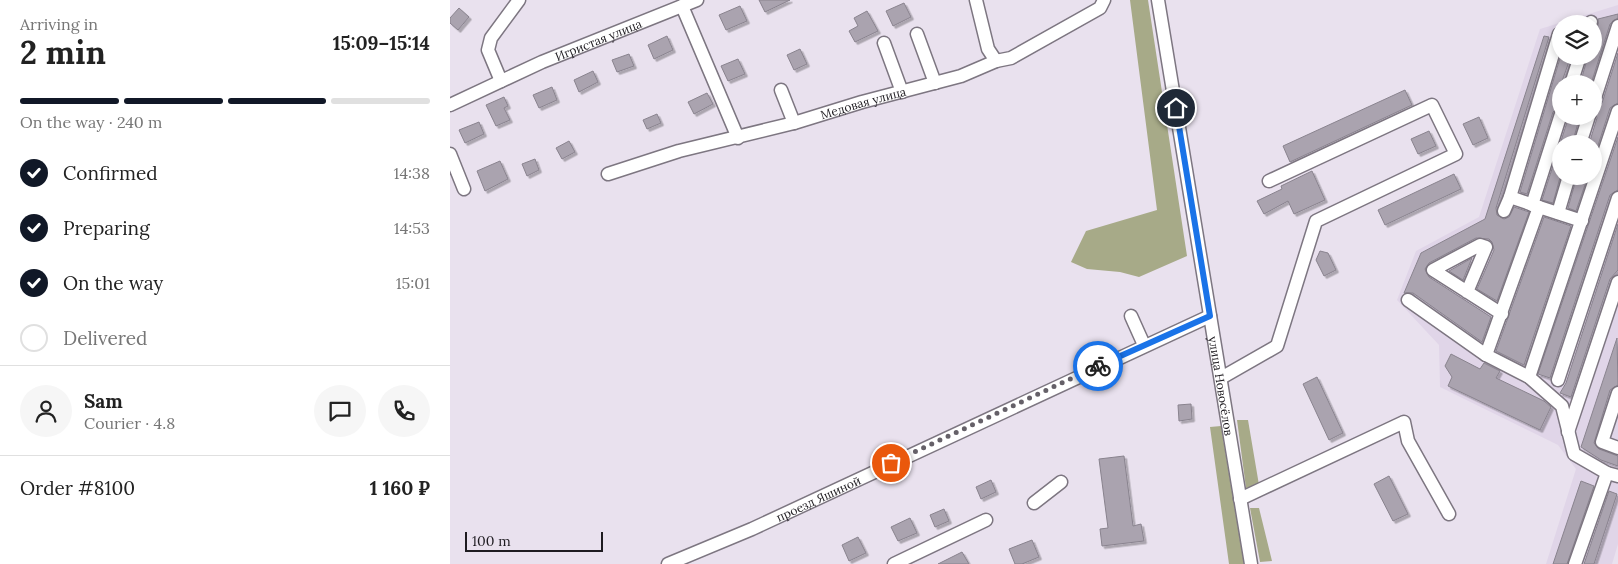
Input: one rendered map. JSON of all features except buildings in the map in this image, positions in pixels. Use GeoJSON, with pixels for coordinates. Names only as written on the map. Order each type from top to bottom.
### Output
{"type":"FeatureCollection","features":[{"type":"Feature","properties":{"kind":"street"},"geometry":{"type":"LineString","coordinates":[[501,80],[488,50],[491,38],[519,0]]}},
{"type":"Feature","properties":{"kind":"street","name":"Игристая улица"},"geometry":{"type":"LineString","coordinates":[[450,105],[501,80],[697,0]]}},
{"type":"Feature","properties":{"kind":"street"},"geometry":{"type":"LineString","coordinates":[[976,0],[988,49],[996,61]]}},
{"type":"Feature","properties":{"kind":"street","name":"Медовая улица"},"geometry":{"type":"LineString","coordinates":[[608,174],[679,151],[738,138],[961,76],[996,61],[1011,58],[1100,8],[1104,0]]}},
{"type":"Feature","properties":{"kind":"street","name":"улица Новосёлов"},"geometry":{"type":"LineString","coordinates":[[1158,0],[1252,564]]}},
{"type":"Feature","properties":{"kind":"street"},"geometry":{"type":"LineString","coordinates":[[682,6],[738,138]]}},
{"type":"Feature","properties":{"kind":"street"},"geometry":{"type":"LineString","coordinates":[[1602,76],[1618,26]]}},
{"type":"Feature","properties":{"kind":"street"},"geometry":{"type":"LineString","coordinates":[[917,34],[935,83]]}},
{"type":"Feature","properties":{"kind":"street"},"geometry":{"type":"LineString","coordinates":[[884,43],[902,92]]}},
{"type":"Feature","properties":{"kind":"street"},"geometry":{"type":"LineString","coordinates":[[1504,211],[1510,197],[1552,57]]}},
{"type":"Feature","properties":{"kind":"street"},"geometry":{"type":"LineString","coordinates":[[781,90],[794,123]]}},
{"type":"Feature","properties":{"kind":"street"},"geometry":{"type":"LineString","coordinates":[[1221,378],[1277,346],[1316,221],[1456,154],[1432,105],[1270,181]]}},
{"type":"Feature","properties":{"kind":"street"},"geometry":{"type":"LineString","coordinates":[[1529,377],[1618,111]]}},
{"type":"Feature","properties":{"kind":"street"},"geometry":{"type":"LineString","coordinates":[[1486,355],[1502,314],[1558,125]]}},
{"type":"Feature","properties":{"kind":"street"},"geometry":{"type":"LineString","coordinates":[[450,154],[464,189]]}},
{"type":"Feature","properties":{"kind":"street"},"geometry":{"type":"LineString","coordinates":[[1558,213],[1566,185]]}},
{"type":"Feature","properties":{"kind":"street"},"geometry":{"type":"LineString","coordinates":[[1510,197],[1582,221]]}},
{"type":"Feature","properties":{"kind":"street"},"geometry":{"type":"LineString","coordinates":[[1558,380],[1618,198]]}},
{"type":"Feature","properties":{"kind":"street"},"geometry":{"type":"LineString","coordinates":[[1568,433],[1618,282]]}},
{"type":"Feature","properties":{"kind":"street"},"geometry":{"type":"LineString","coordinates":[[1467,292],[1502,314]]}},
{"type":"Feature","properties":{"kind":"street"},"geometry":{"type":"LineString","coordinates":[[1408,300],[1486,355],[1529,377],[1562,406],[1574,454],[1612,474],[1575,564]]}},
{"type":"Feature","properties":{"kind":"street"},"geometry":{"type":"LineString","coordinates":[[1131,316],[1144,345]]}},
{"type":"Feature","properties":{"kind":"street","name":"проезд Яшиной"},"geometry":{"type":"LineString","coordinates":[[668,564],[761,524],[1210,316]]}},
{"type":"Feature","properties":{"kind":"street"},"geometry":{"type":"LineString","coordinates":[[1618,393],[1602,442],[1618,448]]}},
{"type":"Feature","properties":{"kind":"street"},"geometry":{"type":"LineString","coordinates":[[1240,499],[1404,422],[1408,442],[1449,514]]}},
{"type":"Feature","properties":{"kind":"street"},"geometry":{"type":"LineString","coordinates":[[1034,503],[1061,482]]}},
{"type":"Feature","properties":{"kind":"street"},"geometry":{"type":"LineString","coordinates":[[894,564],[986,520]]}},
{"type":"Feature","properties":{"kind":"shaded area"},"geometry":{"type":"Polygon","coordinates":[[[1618,5],[1618,544],[1612,564],[1546,564],[1576,469],[1558,445],[1440,387],[1439,345],[1397,300],[1416,251],[1479,217],[1540,29],[1552,25],[1552,65],[1602,65],[1602,15],[1586,15],[1618,5]]]}},
{"type":"Feature","properties":{"kind":"green space"},"geometry":{"type":"Polygon","coordinates":[[[1130,0],[1148,0],[1187,256],[1139,277],[1120,272],[1087,269],[1071,262],[1086,231],[1157,210],[1130,0]]]}},
{"type":"Feature","properties":{"kind":"green space"},"geometry":{"type":"Polygon","coordinates":[[[1237,420],[1248,420],[1259,485],[1246,488],[1237,420]]]}},
{"type":"Feature","properties":{"kind":"green space"},"geometry":{"type":"Polygon","coordinates":[[[1221,426],[1244,564],[1229,564],[1210,427],[1221,426]]]}},
{"type":"Feature","properties":{"kind":"green space"},"geometry":{"type":"Polygon","coordinates":[[[1250,508],[1259,508],[1272,561],[1260,562],[1250,508]]]}},
{"type":"Feature","properties":{"kind":"way so far"},"geometry":{"type":"LineString","coordinates":[[891,463],[1098,366]]}},
{"type":"Feature","properties":{"kind":"route"},"geometry":{"type":"LineString","coordinates":[[1098,366],[1210,316],[1176,108]]}}]}
